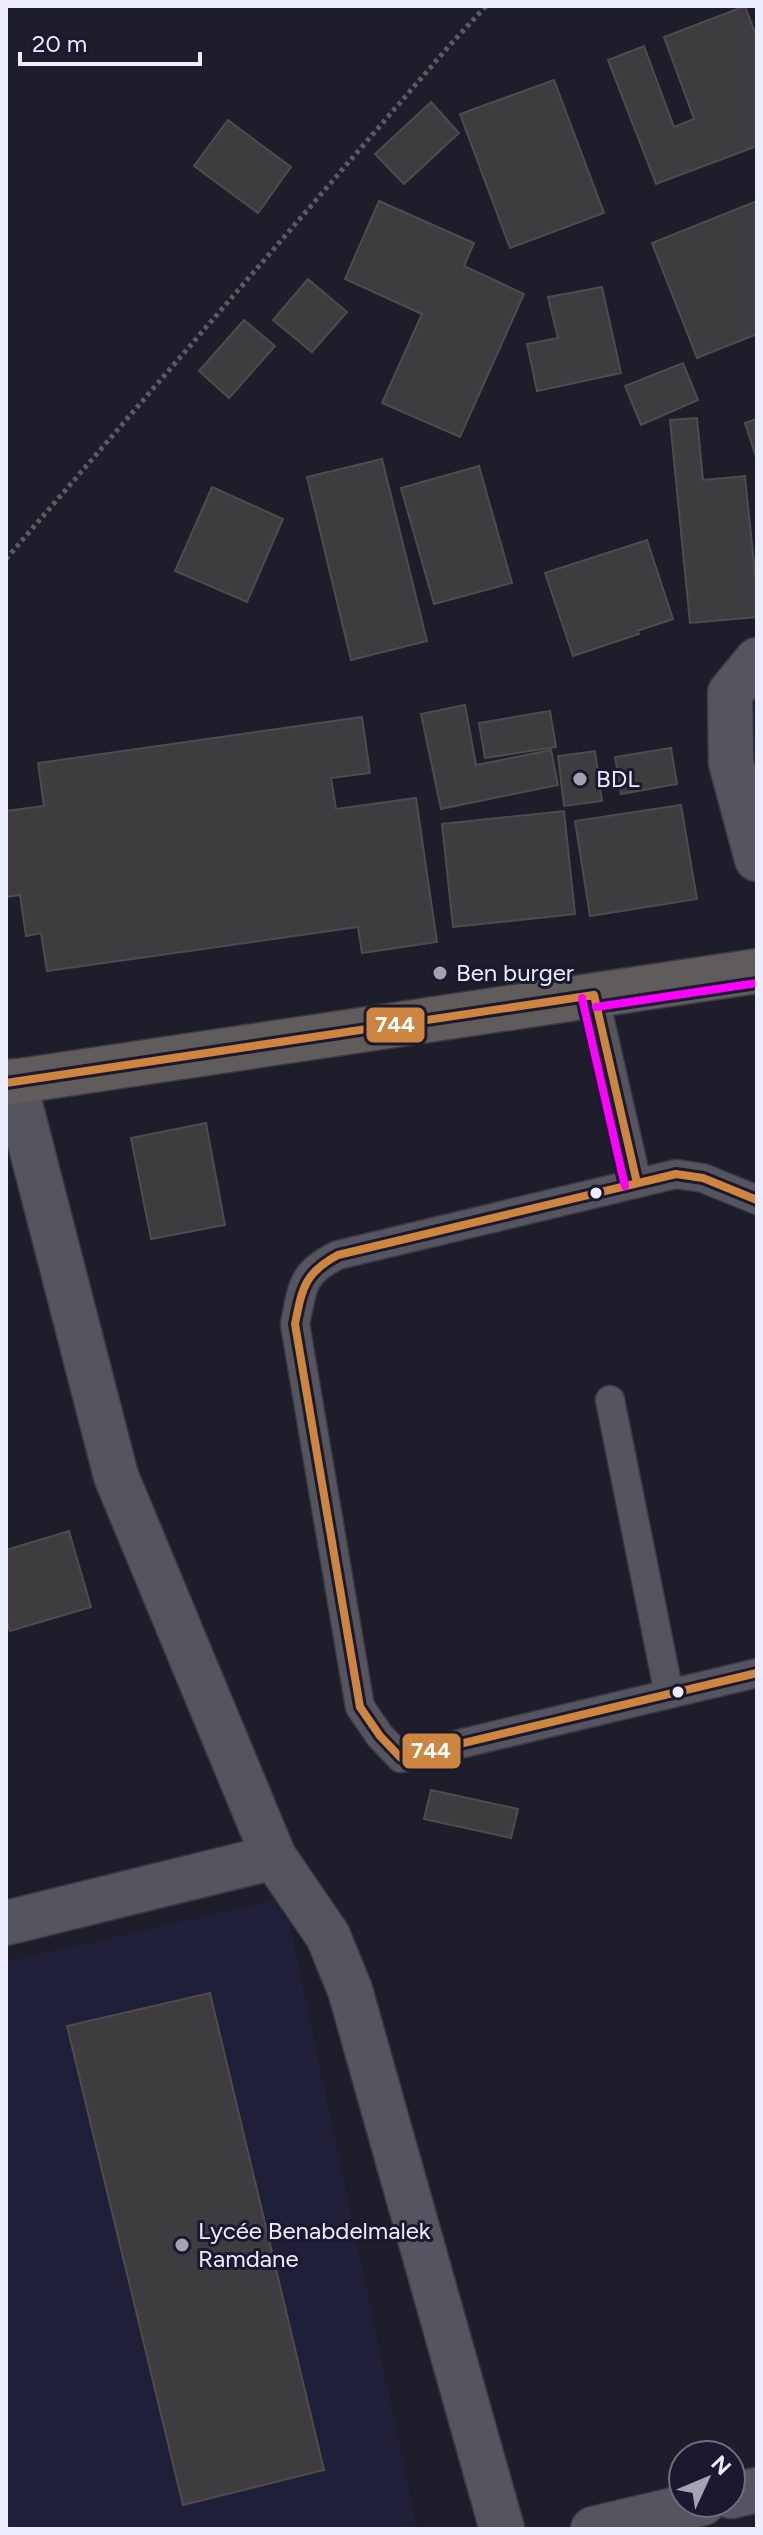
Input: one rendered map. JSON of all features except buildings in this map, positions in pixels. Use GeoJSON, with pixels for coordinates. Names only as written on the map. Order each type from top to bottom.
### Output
{"type":"FeatureCollection","features":[{"type":"Feature","properties":{"kind":"highway"},"geometry":{"type":"LineString","coordinates":[[10,1082],[757,971]]}},
{"type":"Feature","properties":{"kind":"street"},"geometry":{"type":"LineString","coordinates":[[757,660],[730,693],[731,763],[757,859]]}},
{"type":"Feature","properties":{"kind":"street"},"geometry":{"type":"LineString","coordinates":[[10,1082],[116,1476],[274,1857],[328,1936],[350,1990],[502,2529]]}},
{"type":"Feature","properties":{"kind":"street"},"geometry":{"type":"LineString","coordinates":[[6,1923],[274,1857]]}},
{"type":"Feature","properties":{"kind":"street"},"geometry":{"type":"LineString","coordinates":[[593,2529],[667,2512]]}},
{"type":"Feature","properties":{"kind":"lane"},"geometry":{"type":"LineString","coordinates":[[594,995],[637,1183]]}},
{"type":"Feature","properties":{"kind":"lane"},"geometry":{"type":"LineString","coordinates":[[757,1200],[703,1178],[676,1174],[338,1255],[318,1265],[304,1282],[295,1324],[360,1707],[380,1736],[401,1758],[757,1673]]}},
{"type":"Feature","properties":{"kind":"lane"},"geometry":{"type":"LineString","coordinates":[[610,1400],[669,1694]]}},
{"type":"Feature","properties":{"kind":"path"},"geometry":{"type":"LineString","coordinates":[[6,559],[486,6]]}},
{"type":"Feature","properties":{"kind":"shaded area","name":"Lycée Benabdelmalek Ramdane"},"geometry":{"type":"Polygon","coordinates":[[[284,1898],[417,2529],[6,2529],[6,1962],[284,1898]]]}},
{"type":"Feature","properties":{"kind":"transit line"},"geometry":{"type":"LineString","coordinates":[[596,1007],[757,983]]}},
{"type":"Feature","properties":{"kind":"transit line","name":"744"},"geometry":{"type":"LineString","coordinates":[[6,1083],[594,995],[637,1183]]}},
{"type":"Feature","properties":{"kind":"transit line"},"geometry":{"type":"LineString","coordinates":[[582,998],[625,1186]]}},
{"type":"Feature","properties":{"kind":"transit line","name":"744"},"geometry":{"type":"LineString","coordinates":[[757,1200],[703,1178],[676,1174],[338,1255],[318,1268],[306,1283],[295,1324],[360,1707],[380,1736],[401,1758],[757,1673]]}},
{"type":"Feature","properties":{"kind":"place","name":"BDL"},"geometry":{"type":"Point","coordinates":[580,779]}},
{"type":"Feature","properties":{"kind":"place","name":"Ben burger"},"geometry":{"type":"Point","coordinates":[440,973]}},
{"type":"Feature","properties":{"kind":"place","name":"Lycée Benabdelmalek Ramdane"},"geometry":{"type":"Point","coordinates":[182,2245]}}]}
